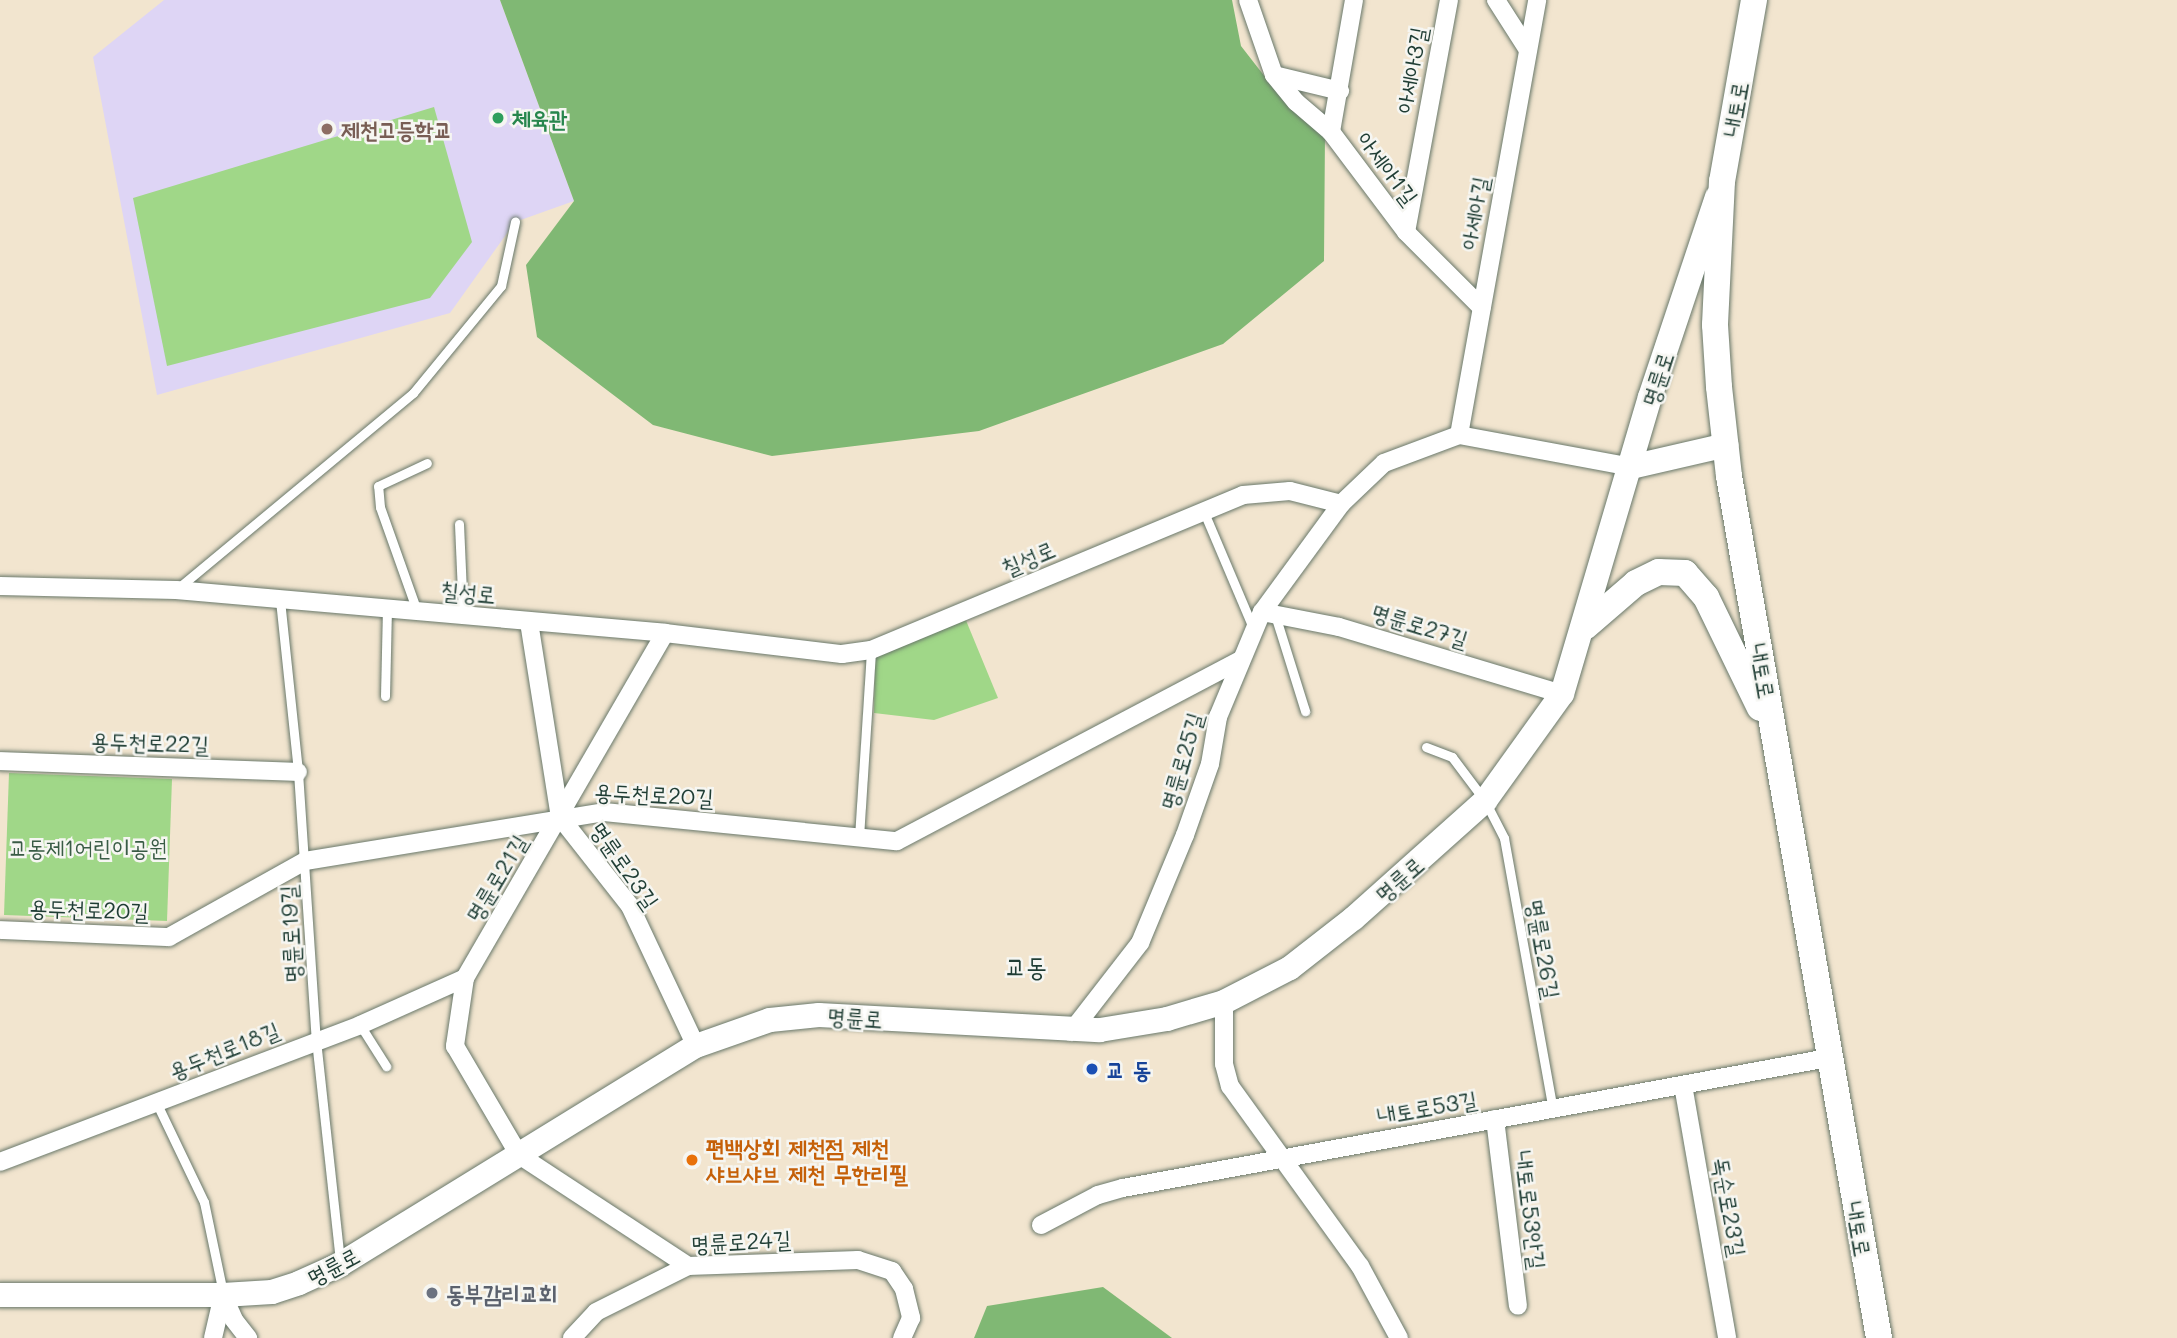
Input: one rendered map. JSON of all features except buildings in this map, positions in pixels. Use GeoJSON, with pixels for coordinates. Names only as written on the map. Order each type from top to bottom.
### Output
{"type":"FeatureCollection","features":[{"type":"Feature","properties":{"kind":"main road","name":"내토로"},"geometry":{"type":"LineString","coordinates":[[1754,0],[1722,181],[1715,325],[1726,444],[1828,1058],[1879,1338]]}},
{"type":"Feature","properties":{"kind":"main road"},"geometry":{"type":"LineString","coordinates":[[1585,627],[1636,583],[1659,572],[1685,573],[1706,597],[1774,739]]}},
{"type":"Feature","properties":{"kind":"street"},"geometry":{"type":"LineString","coordinates":[[1248,0],[1274,75],[1296,102],[1331,132]]}},
{"type":"Feature","properties":{"kind":"street","name":"아세아1길"},"geometry":{"type":"LineString","coordinates":[[1354,0],[1331,132],[1406,232],[1482,308]]}},
{"type":"Feature","properties":{"kind":"street","name":"아세아3길"},"geometry":{"type":"LineString","coordinates":[[1406,232],[1448,0]]}},
{"type":"Feature","properties":{"kind":"street"},"geometry":{"type":"LineString","coordinates":[[1496,0],[1528,50]]}},
{"type":"Feature","properties":{"kind":"street","name":"아세아길"},"geometry":{"type":"LineString","coordinates":[[1459,435],[1537,0]]}},
{"type":"Feature","properties":{"kind":"street"},"geometry":{"type":"LineString","coordinates":[[1274,75],[1340,91]]}},
{"type":"Feature","properties":{"kind":"street","name":"명륜로"},"geometry":{"type":"LineString","coordinates":[[0,1294],[223,1295],[272,1292],[341,1264],[696,1046],[770,1020],[819,1014],[1071,1032],[1167,1020],[1224,1002],[1320,946],[1485,801],[1562,694],[1722,181]]}},
{"type":"Feature","properties":{"kind":"street"},"geometry":{"type":"LineString","coordinates":[[1341,504],[1384,463],[1459,435],[1631,467],[1726,444]]}},
{"type":"Feature","properties":{"kind":"street","name":"칠성로"},"geometry":{"type":"LineString","coordinates":[[0,586],[176,590],[665,633],[818,653],[871,650],[1203,510],[1264,492],[1290,491],[1341,504]]}},
{"type":"Feature","properties":{"kind":"street","name":"명륜로25길"},"geometry":{"type":"LineString","coordinates":[[1071,1032],[1140,943],[1185,835],[1210,764],[1218,717],[1240,660],[1254,630],[1341,504]]}},
{"type":"Feature","properties":{"kind":"street","name":"명륜로27길"},"geometry":{"type":"LineString","coordinates":[[1268,612],[1339,627],[1562,694]]}},
{"type":"Feature","properties":{"kind":"street","name":"명륜로23길"},"geometry":{"type":"LineString","coordinates":[[529,622],[560,817],[630,906],[696,1046]]}},
{"type":"Feature","properties":{"kind":"street","name":"명륜로21길"},"geometry":{"type":"LineString","coordinates":[[519,1155],[455,1046],[465,978],[665,633]]}},
{"type":"Feature","properties":{"kind":"street","name":"용두천로20길"},"geometry":{"type":"LineString","coordinates":[[0,930],[169,937],[305,861],[560,817],[604,812],[897,841],[1240,660]]}},
{"type":"Feature","properties":{"kind":"street","name":"용두천로22길"},"geometry":{"type":"LineString","coordinates":[[0,761],[298,772]]}},
{"type":"Feature","properties":{"kind":"street","name":"용두천로18길"},"geometry":{"type":"LineString","coordinates":[[0,1162],[360,1025],[465,978]]}},
{"type":"Feature","properties":{"kind":"street"},"geometry":{"type":"LineString","coordinates":[[1224,1002],[1224,1064],[1230,1086],[1360,1266],[1399,1338]]}},
{"type":"Feature","properties":{"kind":"street","name":"내토로53길"},"geometry":{"type":"LineString","coordinates":[[1041,1225],[1098,1195],[1123,1188],[1828,1058]]}},
{"type":"Feature","properties":{"kind":"street","name":"독순로23길"},"geometry":{"type":"LineString","coordinates":[[1683,1085],[1727,1338]]}},
{"type":"Feature","properties":{"kind":"street","name":"내토로53안길"},"geometry":{"type":"LineString","coordinates":[[1495,1119],[1518,1306]]}},
{"type":"Feature","properties":{"kind":"street"},"geometry":{"type":"LineString","coordinates":[[519,1155],[688,1266]]}},
{"type":"Feature","properties":{"kind":"street","name":"명륜로24길"},"geometry":{"type":"LineString","coordinates":[[572,1338],[596,1311],[688,1266],[858,1260],[892,1271],[909,1304],[911,1318],[902,1338]]}},
{"type":"Feature","properties":{"kind":"street"},"geometry":{"type":"LineString","coordinates":[[213,1338],[223,1295]]}},
{"type":"Feature","properties":{"kind":"street"},"geometry":{"type":"LineString","coordinates":[[223,1295],[234,1320],[248,1338]]}},
{"type":"Feature","properties":{"kind":"lane"},"geometry":{"type":"LineString","coordinates":[[176,590],[413,393],[500,286],[515,222]]}},
{"type":"Feature","properties":{"kind":"lane","name":"칠성로"},"geometry":{"type":"LineString","coordinates":[[417,613],[380,507],[378,486],[427,463]]}},
{"type":"Feature","properties":{"kind":"lane"},"geometry":{"type":"LineString","coordinates":[[1203,510],[1254,630]]}},
{"type":"Feature","properties":{"kind":"lane"},"geometry":{"type":"LineString","coordinates":[[459,524],[463,616]]}},
{"type":"Feature","properties":{"kind":"lane","name":"명륜로19길"},"geometry":{"type":"LineString","coordinates":[[280,600],[298,772],[316,1040],[341,1264]]}},
{"type":"Feature","properties":{"kind":"lane"},"geometry":{"type":"LineString","coordinates":[[385,696],[387,610]]}},
{"type":"Feature","properties":{"kind":"lane"},"geometry":{"type":"LineString","coordinates":[[1268,612],[1305,711]]}},
{"type":"Feature","properties":{"kind":"lane"},"geometry":{"type":"LineString","coordinates":[[859,837],[871,650]]}},
{"type":"Feature","properties":{"kind":"lane"},"geometry":{"type":"LineString","coordinates":[[1426,747],[1452,757],[1485,801]]}},
{"type":"Feature","properties":{"kind":"lane","name":"명륜로26길"},"geometry":{"type":"LineString","coordinates":[[1485,801],[1504,838],[1553,1109]]}},
{"type":"Feature","properties":{"kind":"lane"},"geometry":{"type":"LineString","coordinates":[[360,1025],[386,1066]]}},
{"type":"Feature","properties":{"kind":"lane"},"geometry":{"type":"LineString","coordinates":[[158,1104],[204,1202],[223,1295]]}},
{"type":"Feature","properties":{"kind":"shaded area","name":"제천고등학교"},"geometry":{"type":"Polygon","coordinates":[[[164,0],[500,0],[574,201],[515,222],[450,313],[157,395],[93,57],[164,0]]]}},
{"type":"Feature","properties":{"kind":"green space"},"geometry":{"type":"Polygon","coordinates":[[[500,0],[1232,0],[1241,46],[1269,82],[1325,134],[1324,261],[1223,344],[979,431],[772,456],[653,425],[537,337],[526,265],[574,201],[500,0]]]}},
{"type":"Feature","properties":{"kind":"green space"},"geometry":{"type":"Polygon","coordinates":[[[434,107],[472,242],[430,298],[167,366],[133,198],[434,107]]]}},
{"type":"Feature","properties":{"kind":"green space"},"geometry":{"type":"Polygon","coordinates":[[[965,618],[998,698],[934,720],[874,713],[875,658],[965,618]]]}},
{"type":"Feature","properties":{"kind":"green space","name":"교동제1어린이공원"},"geometry":{"type":"Polygon","coordinates":[[[9,773],[172,779],[167,921],[4,915],[9,773]]]}},
{"type":"Feature","properties":{"kind":"green space"},"geometry":{"type":"Polygon","coordinates":[[[1103,1287],[1172,1338],[974,1338],[987,1306],[1103,1287]]]}},
{"type":"Feature","properties":{"kind":"place","name":"체육관"},"geometry":{"type":"Point","coordinates":[498,118]}},
{"type":"Feature","properties":{"kind":"place","name":"제천고등학교"},"geometry":{"type":"Point","coordinates":[327,129]}},
{"type":"Feature","properties":{"kind":"place","name":"교 동"},"geometry":{"type":"Point","coordinates":[1092,1069]}},
{"type":"Feature","properties":{"kind":"place","name":"편백상회 제천점 제천 샤브샤브 제천 무한리필"},"geometry":{"type":"Point","coordinates":[692,1160]}},
{"type":"Feature","properties":{"kind":"place","name":"동부감리교회"},"geometry":{"type":"Point","coordinates":[432,1293]}},
{"type":"Feature","properties":{"kind":"district","name":"교동"},"geometry":{"type":"Point","coordinates":[1026,967]}}]}
